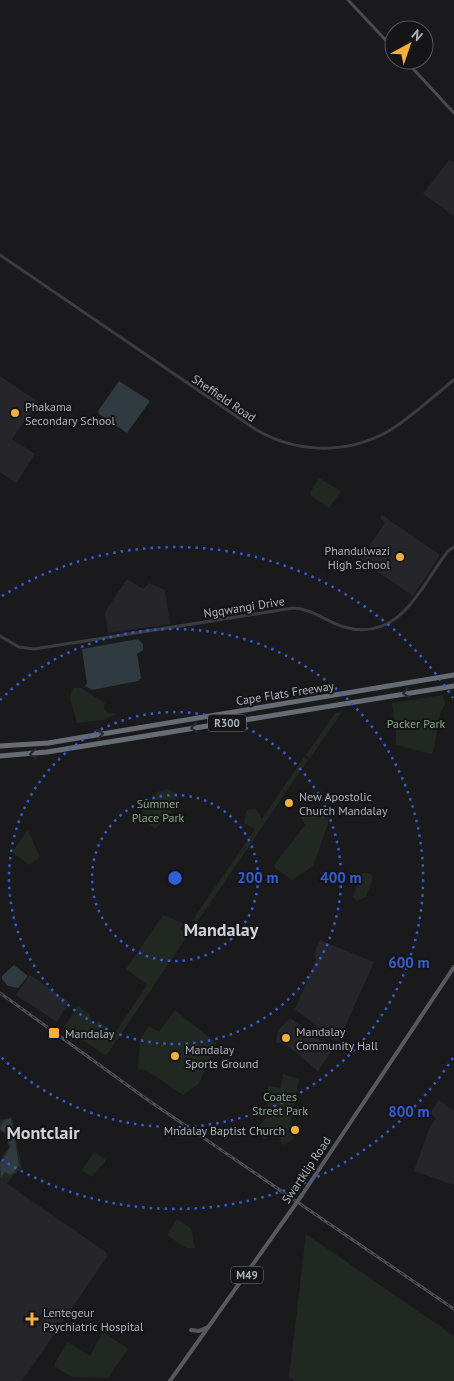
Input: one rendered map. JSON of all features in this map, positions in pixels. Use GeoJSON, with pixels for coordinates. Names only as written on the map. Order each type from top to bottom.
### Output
{"type":"FeatureCollection","features":[{"type":"Feature","properties":{"kind":"highway","name":"Cape Flats Freeway"},"geometry":{"type":"LineString","coordinates":[[0,746],[48,743],[453,675]]}},
{"type":"Feature","properties":{"kind":"highway","name":"Cape Flats Freeway"},"geometry":{"type":"LineString","coordinates":[[0,756],[47,752],[454,686]]}},
{"type":"Feature","properties":{"kind":"main road"},"geometry":{"type":"LineString","coordinates":[[348,0],[384,38]]}},
{"type":"Feature","properties":{"kind":"main road"},"geometry":{"type":"LineString","coordinates":[[414,70],[454,113]]}},
{"type":"Feature","properties":{"kind":"main road","name":"Swartklip Road"},"geometry":{"type":"LineString","coordinates":[[170,1381],[302,1195],[454,967]]}},
{"type":"Feature","properties":{"kind":"main road"},"geometry":{"type":"LineString","coordinates":[[191,1330],[202,1330],[210,1326]]}},
{"type":"Feature","properties":{"kind":"street","name":"Sheffield Road"},"geometry":{"type":"LineString","coordinates":[[0,255],[245,423],[268,437],[290,444],[330,449],[364,442],[392,428],[454,380]]}},
{"type":"Feature","properties":{"kind":"street","name":"Ngqwangi Drive"},"geometry":{"type":"LineString","coordinates":[[0,636],[19,647],[34,649],[293,608],[311,610],[343,627],[370,629],[387,624],[404,612],[448,552],[454,547]]}},
{"type":"Feature","properties":{"kind":"shaded area"},"geometry":{"type":"Polygon","coordinates":[[[449,160],[454,162],[454,216],[423,194],[449,160]]]}},
{"type":"Feature","properties":{"kind":"shaded area"},"geometry":{"type":"Polygon","coordinates":[[[0,376],[38,402],[12,439],[35,454],[16,483],[0,472],[0,376]]]}},
{"type":"Feature","properties":{"kind":"shaded area"},"geometry":{"type":"Polygon","coordinates":[[[119,381],[150,401],[127,433],[99,414],[98,411],[119,381]]]}},
{"type":"Feature","properties":{"kind":"shaded area","name":"Phandulwazi High School"},"geometry":{"type":"Polygon","coordinates":[[[382,515],[440,555],[413,596],[360,560],[385,523],[380,518],[382,515]]]}},
{"type":"Feature","properties":{"kind":"shaded area"},"geometry":{"type":"Polygon","coordinates":[[[127,579],[143,589],[149,583],[165,590],[170,624],[108,633],[105,612],[127,579]]]}},
{"type":"Feature","properties":{"kind":"shaded area"},"geometry":{"type":"Polygon","coordinates":[[[138,639],[143,644],[143,650],[137,654],[141,678],[138,681],[92,690],[85,686],[87,683],[82,649],[138,639]]]}},
{"type":"Feature","properties":{"kind":"shaded area"},"geometry":{"type":"Polygon","coordinates":[[[320,940],[374,962],[339,1040],[336,1041],[295,1009],[316,960],[314,954],[320,940]]]}},
{"type":"Feature","properties":{"kind":"shaded area"},"geometry":{"type":"Polygon","coordinates":[[[14,965],[28,976],[18,988],[8,986],[2,979],[2,976],[14,965]]]}},
{"type":"Feature","properties":{"kind":"shaded area"},"geometry":{"type":"Polygon","coordinates":[[[30,975],[69,1002],[57,1022],[16,995],[30,975]]]}},
{"type":"Feature","properties":{"kind":"shaded area"},"geometry":{"type":"Polygon","coordinates":[[[290,1018],[333,1049],[318,1071],[288,1046],[276,1042],[278,1030],[290,1018]]]}},
{"type":"Feature","properties":{"kind":"shaded area"},"geometry":{"type":"Polygon","coordinates":[[[439,1100],[454,1111],[454,1185],[414,1171],[429,1129],[436,1118],[430,1113],[439,1100]]]}},
{"type":"Feature","properties":{"kind":"shaded area"},"geometry":{"type":"Polygon","coordinates":[[[11,1118],[19,1165],[14,1173],[10,1175],[5,1172],[1,1178],[0,1163],[11,1146],[8,1143],[12,1138],[0,1129],[3,1121],[11,1118]]]}},
{"type":"Feature","properties":{"kind":"shaded area","name":"Lentegeur Psychiatric Hospital"},"geometry":{"type":"Polygon","coordinates":[[[0,1179],[106,1252],[107,1257],[22,1381],[0,1381],[0,1179]]]}},
{"type":"Feature","properties":{"kind":"green space"},"geometry":{"type":"Polygon","coordinates":[[[319,478],[341,491],[329,508],[311,496],[310,493],[319,478]]]}},
{"type":"Feature","properties":{"kind":"green space"},"geometry":{"type":"Polygon","coordinates":[[[73,688],[81,688],[105,703],[104,709],[108,713],[117,714],[104,720],[77,723],[70,698],[73,688]]]}},
{"type":"Feature","properties":{"kind":"green space","name":"Packer Park"},"geometry":{"type":"Polygon","coordinates":[[[443,695],[445,705],[439,717],[432,754],[396,745],[392,703],[443,695]]]}},
{"type":"Feature","properties":{"kind":"green space"},"geometry":{"type":"Polygon","coordinates":[[[342,712],[310,758],[306,755],[335,713],[342,712]]]}},
{"type":"Feature","properties":{"kind":"green space"},"geometry":{"type":"Polygon","coordinates":[[[304,757],[308,760],[197,922],[192,921],[255,829],[244,823],[247,810],[256,809],[262,819],[304,757]]]}},
{"type":"Feature","properties":{"kind":"green space","name":"Summer Place Park"},"geometry":{"type":"Polygon","coordinates":[[[168,789],[178,795],[171,812],[155,829],[145,820],[142,810],[157,792],[168,789]]]}},
{"type":"Feature","properties":{"kind":"green space"},"geometry":{"type":"Polygon","coordinates":[[[328,811],[328,824],[313,866],[292,880],[275,868],[274,865],[305,825],[301,817],[328,811]]]}},
{"type":"Feature","properties":{"kind":"green space"},"geometry":{"type":"Polygon","coordinates":[[[28,830],[40,857],[29,865],[12,852],[28,830]]]}},
{"type":"Feature","properties":{"kind":"green space"},"geometry":{"type":"Polygon","coordinates":[[[363,873],[371,874],[373,878],[366,897],[356,901],[353,897],[360,876],[363,873]]]}},
{"type":"Feature","properties":{"kind":"green space"},"geometry":{"type":"Polygon","coordinates":[[[163,915],[183,923],[180,929],[188,935],[106,1056],[64,1027],[78,1006],[90,1014],[91,1020],[96,1024],[98,1021],[115,1033],[147,985],[126,969],[163,915]]]}},
{"type":"Feature","properties":{"kind":"green space","name":"Mandalay Sports Ground"},"geometry":{"type":"Polygon","coordinates":[[[175,1010],[216,1043],[199,1084],[183,1095],[146,1070],[138,1069],[140,1039],[149,1026],[159,1032],[175,1010]]]}},
{"type":"Feature","properties":{"kind":"green space","name":"Coates Street Park"},"geometry":{"type":"Polygon","coordinates":[[[283,1074],[299,1079],[289,1128],[294,1139],[283,1145],[277,1132],[264,1139],[257,1126],[262,1123],[267,1114],[268,1086],[281,1088],[283,1074]]]}},
{"type":"Feature","properties":{"kind":"green space"},"geometry":{"type":"Polygon","coordinates":[[[12,1117],[22,1169],[13,1175],[7,1184],[0,1179],[0,1159],[9,1147],[7,1143],[10,1138],[0,1131],[0,1120],[12,1117]]]}},
{"type":"Feature","properties":{"kind":"green space"},"geometry":{"type":"Polygon","coordinates":[[[94,1152],[105,1159],[105,1162],[92,1177],[82,1170],[94,1152]]]}},
{"type":"Feature","properties":{"kind":"green space"},"geometry":{"type":"Polygon","coordinates":[[[177,1219],[191,1228],[195,1248],[186,1248],[167,1235],[177,1219]]]}},
{"type":"Feature","properties":{"kind":"green space"},"geometry":{"type":"Polygon","coordinates":[[[306,1234],[454,1336],[454,1381],[294,1381],[289,1377],[306,1234]]]}},
{"type":"Feature","properties":{"kind":"green space"},"geometry":{"type":"Polygon","coordinates":[[[103,1332],[128,1349],[108,1378],[72,1377],[55,1367],[55,1363],[67,1342],[90,1356],[103,1332]]]}},
{"type":"Feature","properties":{"kind":"railway"},"geometry":{"type":"LineString","coordinates":[[0,993],[145,1098],[454,1309]]}},
{"type":"Feature","properties":{"kind":"place","name":"Phakama Secondary School"},"geometry":{"type":"Point","coordinates":[15,413]}},
{"type":"Feature","properties":{"kind":"place","name":"Phandulwazi High School"},"geometry":{"type":"Point","coordinates":[400,557]}},
{"type":"Feature","properties":{"kind":"place","name":"New Apostolic Church Mandalay"},"geometry":{"type":"Point","coordinates":[289,803]}},
{"type":"Feature","properties":{"kind":"place","name":"Mandalay"},"geometry":{"type":"Point","coordinates":[54,1033]}},
{"type":"Feature","properties":{"kind":"place","name":"Mandalay Community Hall"},"geometry":{"type":"Point","coordinates":[286,1038]}},
{"type":"Feature","properties":{"kind":"place","name":"Mandalay Sports Ground"},"geometry":{"type":"Point","coordinates":[175,1056]}},
{"type":"Feature","properties":{"kind":"place","name":"Mndalay Baptist Church"},"geometry":{"type":"Point","coordinates":[295,1130]}},
{"type":"Feature","properties":{"kind":"place","name":"Lentegeur Psychiatric Hospital"},"geometry":{"type":"Point","coordinates":[32,1319]}},
{"type":"Feature","properties":{"kind":"district","name":"Mandalay"},"geometry":{"type":"Point","coordinates":[221,929]}},
{"type":"Feature","properties":{"kind":"district","name":"Montclair"},"geometry":{"type":"Point","coordinates":[43,1132]}}]}
